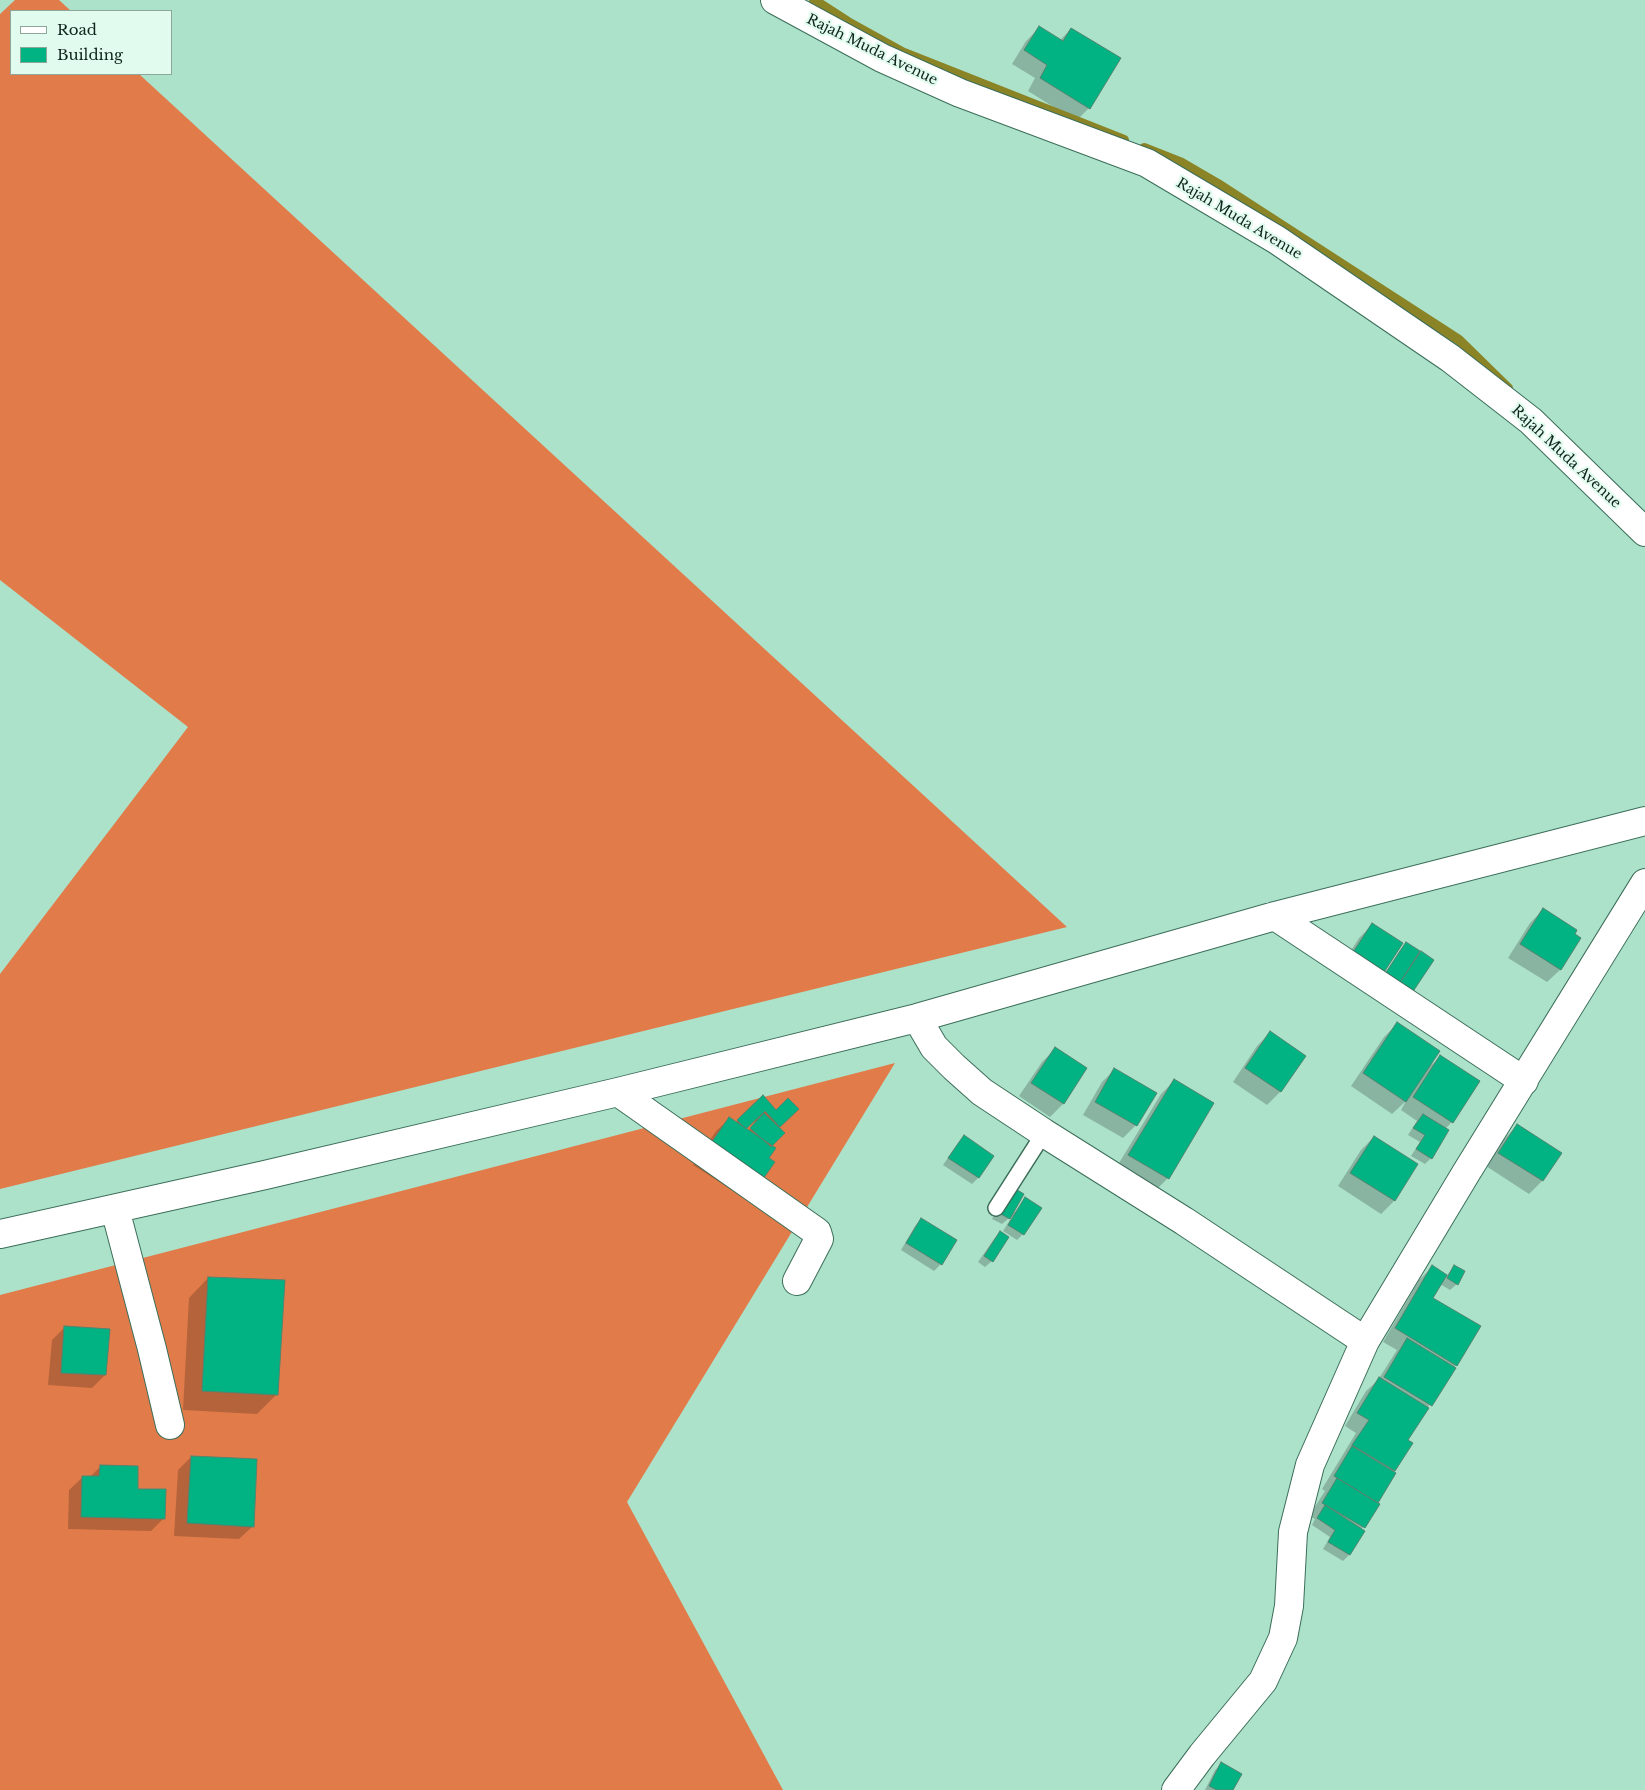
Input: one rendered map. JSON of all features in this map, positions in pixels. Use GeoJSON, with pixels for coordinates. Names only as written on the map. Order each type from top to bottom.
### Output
{"type":"FeatureCollection","features":[{"type":"Feature","properties":{"kind":"street","name":"Rajah Muda Avenue"},"geometry":{"type":"LineString","coordinates":[[775,0],[882,58],[951,89],[1147,163],[1277,240],[1450,358],[1531,421],[1645,532]]}},
{"type":"Feature","properties":{"kind":"street"},"geometry":{"type":"LineString","coordinates":[[0,1234],[618,1092],[917,1018],[1275,916],[1644,826]]}},
{"type":"Feature","properties":{"kind":"street"},"geometry":{"type":"LineString","coordinates":[[1176,1790],[1202,1755],[1263,1681],[1282,1638],[1290,1606],[1293,1532],[1310,1465],[1365,1341],[1645,883]]}},
{"type":"Feature","properties":{"kind":"street"},"geometry":{"type":"LineString","coordinates":[[1275,916],[1524,1082]]}},
{"type":"Feature","properties":{"kind":"street"},"geometry":{"type":"LineString","coordinates":[[917,1018],[934,1046],[982,1092],[1184,1221],[1365,1341]]}},
{"type":"Feature","properties":{"kind":"street"},"geometry":{"type":"LineString","coordinates":[[618,1092],[817,1232],[819,1239],[796,1281]]}},
{"type":"Feature","properties":{"kind":"street"},"geometry":{"type":"LineString","coordinates":[[115,1209],[170,1425]]}},
{"type":"Feature","properties":{"kind":"lane"},"geometry":{"type":"LineString","coordinates":[[996,1208],[1044,1133]]}},
{"type":"Feature","properties":{"kind":"shaded area"},"geometry":{"type":"Polygon","coordinates":[[[15,0],[59,0],[70,10],[10,10],[10,75],[140,75],[1067,927],[0,1189],[0,974],[188,727],[0,580],[0,14],[15,0]]]}},
{"type":"Feature","properties":{"kind":"shaded area"},"geometry":{"type":"Polygon","coordinates":[[[895,1063],[627,1502],[783,1790],[0,1790],[0,1295],[895,1063]]]}},
{"type":"Feature","properties":{"kind":"building"},"geometry":{"type":"Polygon","coordinates":[[[1039,26],[1063,41],[1071,28],[1121,58],[1090,109],[1040,78],[1047,65],[1024,50],[1039,26]]]}},
{"type":"Feature","properties":{"kind":"building"},"geometry":{"type":"Polygon","coordinates":[[[1543,908],[1577,930],[1575,934],[1581,938],[1561,970],[1520,944],[1543,908]]]}},
{"type":"Feature","properties":{"kind":"building"},"geometry":{"type":"Polygon","coordinates":[[[1372,923],[1403,943],[1381,977],[1350,957],[1372,923]]]}},
{"type":"Feature","properties":{"kind":"building"},"geometry":{"type":"Polygon","coordinates":[[[1406,942],[1420,951],[1398,986],[1383,977],[1406,942]]]}},
{"type":"Feature","properties":{"kind":"building"},"geometry":{"type":"Polygon","coordinates":[[[1421,951],[1434,960],[1410,996],[1397,987],[1421,951]]]}},
{"type":"Feature","properties":{"kind":"building"},"geometry":{"type":"Polygon","coordinates":[[[1397,1022],[1440,1051],[1406,1102],[1363,1073],[1397,1022]]]}},
{"type":"Feature","properties":{"kind":"building"},"geometry":{"type":"Polygon","coordinates":[[[1270,1031],[1306,1056],[1281,1092],[1245,1068],[1270,1031]]]}},
{"type":"Feature","properties":{"kind":"building"},"geometry":{"type":"Polygon","coordinates":[[[1055,1047],[1087,1068],[1064,1104],[1031,1083],[1055,1047]]]}},
{"type":"Feature","properties":{"kind":"building"},"geometry":{"type":"Polygon","coordinates":[[[1440,1055],[1480,1081],[1453,1123],[1413,1097],[1440,1055]]]}},
{"type":"Feature","properties":{"kind":"building"},"geometry":{"type":"Polygon","coordinates":[[[1114,1068],[1157,1093],[1137,1126],[1095,1102],[1114,1068]]]}},
{"type":"Feature","properties":{"kind":"building"},"geometry":{"type":"Polygon","coordinates":[[[1174,1079],[1214,1103],[1169,1179],[1128,1155],[1174,1079]]]}},
{"type":"Feature","properties":{"kind":"building"},"geometry":{"type":"Polygon","coordinates":[[[763,1095],[776,1110],[788,1098],[799,1109],[780,1127],[765,1111],[746,1129],[737,1120],[763,1095]]]}},
{"type":"Feature","properties":{"kind":"building"},"geometry":{"type":"Polygon","coordinates":[[[764,1113],[785,1133],[771,1147],[750,1128],[764,1113]]]}},
{"type":"Feature","properties":{"kind":"building"},"geometry":{"type":"Polygon","coordinates":[[[1423,1114],[1449,1130],[1432,1159],[1416,1149],[1425,1135],[1413,1128],[1423,1114]]]}},
{"type":"Feature","properties":{"kind":"building"},"geometry":{"type":"Polygon","coordinates":[[[729,1117],[776,1148],[769,1158],[775,1162],[758,1186],[705,1152],[729,1117]]]}},
{"type":"Feature","properties":{"kind":"building"},"geometry":{"type":"Polygon","coordinates":[[[1517,1124],[1562,1153],[1543,1181],[1498,1153],[1517,1124]]]}},
{"type":"Feature","properties":{"kind":"building"},"geometry":{"type":"Polygon","coordinates":[[[964,1135],[994,1156],[979,1178],[948,1158],[964,1135]]]}},
{"type":"Feature","properties":{"kind":"building"},"geometry":{"type":"Polygon","coordinates":[[[1374,1136],[1418,1164],[1395,1201],[1350,1173],[1374,1136]]]}},
{"type":"Feature","properties":{"kind":"building"},"geometry":{"type":"Polygon","coordinates":[[[1012,1187],[1024,1194],[1010,1219],[997,1212],[1012,1187]]]}},
{"type":"Feature","properties":{"kind":"building"},"geometry":{"type":"Polygon","coordinates":[[[1025,1197],[1042,1208],[1024,1235],[1008,1225],[1025,1197]]]}},
{"type":"Feature","properties":{"kind":"building"},"geometry":{"type":"Polygon","coordinates":[[[921,1218],[957,1240],[942,1265],[906,1243],[921,1218]]]}},
{"type":"Feature","properties":{"kind":"building"},"geometry":{"type":"Polygon","coordinates":[[[1000,1231],[1009,1237],[993,1262],[984,1256],[1000,1231]]]}},
{"type":"Feature","properties":{"kind":"building"},"geometry":{"type":"Polygon","coordinates":[[[1432,1265],[1447,1275],[1433,1298],[1481,1326],[1457,1366],[1395,1328],[1432,1265]]]}},
{"type":"Feature","properties":{"kind":"building"},"geometry":{"type":"Polygon","coordinates":[[[1454,1265],[1465,1271],[1458,1285],[1447,1278],[1454,1265]]]}},
{"type":"Feature","properties":{"kind":"building"},"geometry":{"type":"Polygon","coordinates":[[[208,1277],[285,1280],[278,1395],[202,1391],[208,1277]]]}},
{"type":"Feature","properties":{"kind":"building"},"geometry":{"type":"Polygon","coordinates":[[[64,1326],[110,1329],[106,1375],[61,1373],[64,1326]]]}},
{"type":"Feature","properties":{"kind":"building"},"geometry":{"type":"Polygon","coordinates":[[[1407,1338],[1456,1368],[1432,1406],[1384,1377],[1407,1338]]]}},
{"type":"Feature","properties":{"kind":"building"},"geometry":{"type":"Polygon","coordinates":[[[1379,1377],[1429,1408],[1408,1440],[1413,1443],[1395,1471],[1352,1445],[1369,1420],[1357,1413],[1379,1377]]]}},
{"type":"Feature","properties":{"kind":"building"},"geometry":{"type":"Polygon","coordinates":[[[1352,1446],[1396,1473],[1378,1503],[1334,1476],[1352,1446]]]}},
{"type":"Feature","properties":{"kind":"building"},"geometry":{"type":"Polygon","coordinates":[[[191,1456],[257,1459],[254,1527],[187,1523],[191,1456]]]}},
{"type":"Feature","properties":{"kind":"building"},"geometry":{"type":"Polygon","coordinates":[[[100,1465],[138,1466],[138,1489],[166,1489],[165,1519],[81,1517],[82,1476],[99,1476],[100,1465]]]}},
{"type":"Feature","properties":{"kind":"building"},"geometry":{"type":"Polygon","coordinates":[[[1337,1478],[1380,1504],[1365,1528],[1322,1503],[1337,1478]]]}},
{"type":"Feature","properties":{"kind":"building"},"geometry":{"type":"Polygon","coordinates":[[[1325,1505],[1365,1531],[1350,1555],[1328,1542],[1335,1530],[1317,1518],[1325,1505]]]}},
{"type":"Feature","properties":{"kind":"building"},"geometry":{"type":"Polygon","coordinates":[[[1221,1762],[1242,1774],[1233,1790],[1217,1790],[1209,1786],[1221,1762]]]}},
{"type":"Feature","properties":{"kind":"waterway"},"geometry":{"type":"LineString","coordinates":[[814,0],[848,22],[904,53],[1124,140]]}},
{"type":"Feature","properties":{"kind":"waterway"},"geometry":{"type":"LineString","coordinates":[[1144,148],[1182,163],[1218,184],[1459,340],[1508,388]]}}]}
